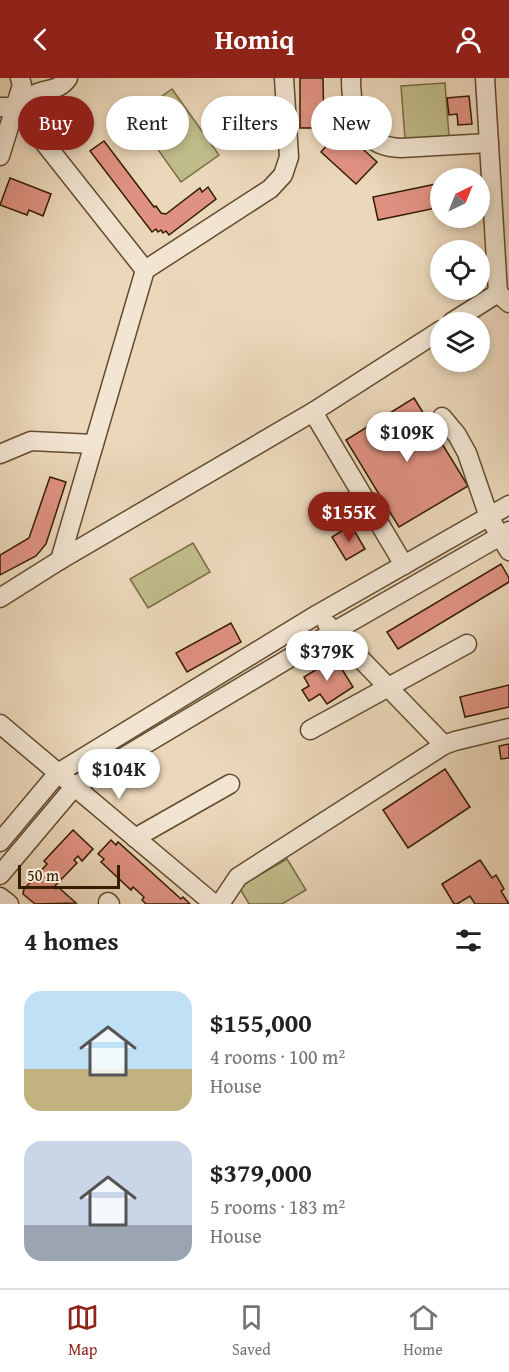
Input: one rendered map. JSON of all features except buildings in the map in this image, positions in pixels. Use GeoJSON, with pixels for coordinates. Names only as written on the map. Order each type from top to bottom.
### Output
{"type":"FeatureCollection","features":[{"type":"Feature","properties":{"kind":"street"},"geometry":{"type":"LineString","coordinates":[[0,156],[8,107],[22,85],[20,78]]}},
{"type":"Feature","properties":{"kind":"street"},"geometry":{"type":"LineString","coordinates":[[8,107],[34,93],[64,84],[68,78]]}},
{"type":"Feature","properties":{"kind":"street"},"geometry":{"type":"LineString","coordinates":[[60,560],[145,270],[270,189],[283,175],[289,157],[285,78]]}},
{"type":"Feature","properties":{"kind":"street"},"geometry":{"type":"LineString","coordinates":[[351,78],[351,100],[355,117],[365,132],[377,143],[389,148],[489,143]]}},
{"type":"Feature","properties":{"kind":"street"},"geometry":{"type":"LineString","coordinates":[[473,312],[503,298],[485,78]]}},
{"type":"Feature","properties":{"kind":"street"},"geometry":{"type":"LineString","coordinates":[[8,107],[145,270]]}},
{"type":"Feature","properties":{"kind":"street"},"geometry":{"type":"LineString","coordinates":[[0,598],[60,560],[313,412],[430,337]]}},
{"type":"Feature","properties":{"kind":"street"},"geometry":{"type":"LineString","coordinates":[[313,412],[404,565]]}},
{"type":"Feature","properties":{"kind":"street"},"geometry":{"type":"LineString","coordinates":[[0,875],[75,786],[333,632],[506,539],[489,517],[467,453],[457,435],[442,417]]}},
{"type":"Feature","properties":{"kind":"street"},"geometry":{"type":"LineString","coordinates":[[0,454],[31,441],[94,444]]}},
{"type":"Feature","properties":{"kind":"street"},"geometry":{"type":"LineString","coordinates":[[0,842],[58,773],[318,614],[509,505]]}},
{"type":"Feature","properties":{"kind":"street"},"geometry":{"type":"LineString","coordinates":[[318,614],[444,746]]}},
{"type":"Feature","properties":{"kind":"street"},"geometry":{"type":"LineString","coordinates":[[310,730],[467,644]]}},
{"type":"Feature","properties":{"kind":"street"},"geometry":{"type":"LineString","coordinates":[[0,724],[214,904]]}},
{"type":"Feature","properties":{"kind":"street"},"geometry":{"type":"LineString","coordinates":[[220,904],[238,877],[444,746],[455,741],[509,728]]}},
{"type":"Feature","properties":{"kind":"street"},"geometry":{"type":"LineString","coordinates":[[135,838],[230,784]]}},
{"type":"Feature","properties":{"kind":"street"},"geometry":{"type":"LineString","coordinates":[[0,897],[9,904]]}},
{"type":"Feature","properties":{"kind":"shaded area"},"geometry":{"type":"Polygon","coordinates":[[[445,83],[449,136],[405,139],[401,86],[445,83]]]}},
{"type":"Feature","properties":{"kind":"shaded area"},"geometry":{"type":"Polygon","coordinates":[[[172,89],[177,96],[162,96],[172,89]]]}},
{"type":"Feature","properties":{"kind":"shaded area"},"geometry":{"type":"Polygon","coordinates":[[[189,113],[201,130],[201,150],[215,150],[219,155],[181,182],[158,150],[189,150],[189,113]]]}},
{"type":"Feature","properties":{"kind":"shaded area"},"geometry":{"type":"Polygon","coordinates":[[[193,543],[210,572],[148,608],[130,579],[193,543]]]}},
{"type":"Feature","properties":{"kind":"shaded area"},"geometry":{"type":"Polygon","coordinates":[[[287,859],[306,890],[282,904],[249,904],[239,887],[287,859]]]}}]}
